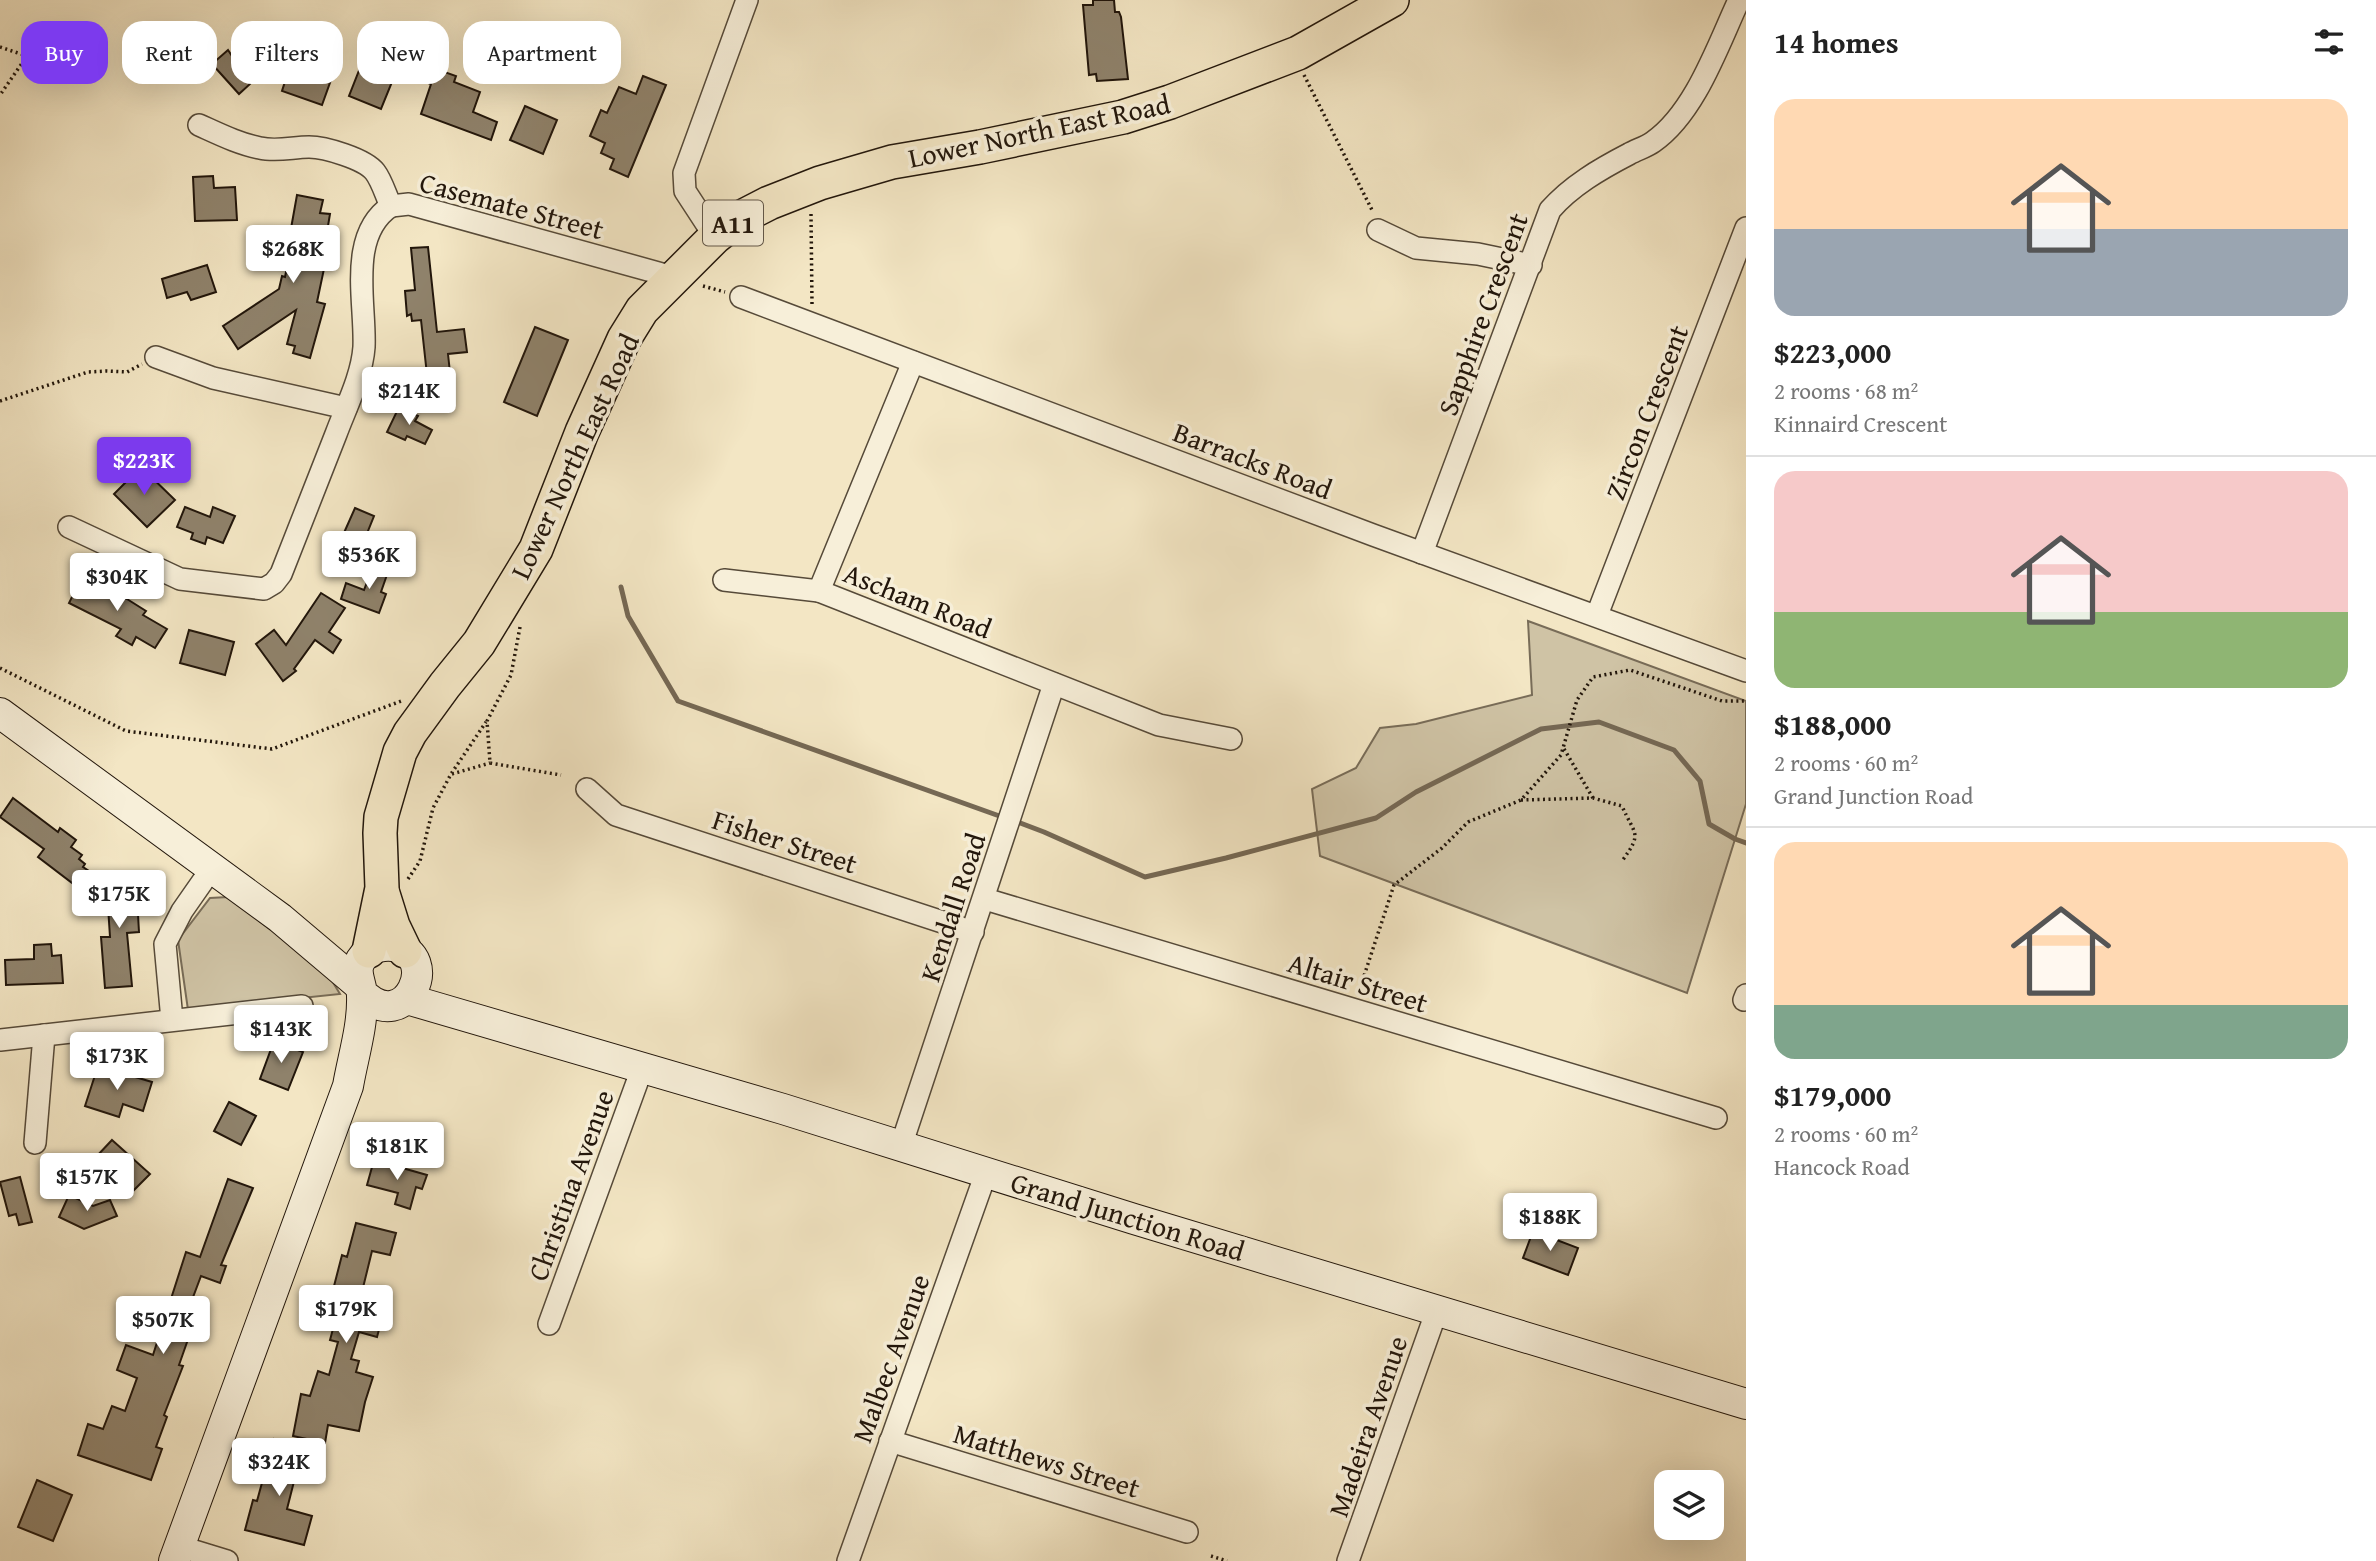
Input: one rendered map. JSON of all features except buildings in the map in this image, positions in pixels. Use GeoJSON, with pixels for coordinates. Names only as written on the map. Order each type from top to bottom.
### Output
{"type":"FeatureCollection","features":[{"type":"Feature","properties":{"kind":"main road","name":"Lower North East Road"},"geometry":{"type":"LineString","coordinates":[[411,961],[393,926],[394,884],[380,845],[381,817],[400,752],[410,733],[479,643],[512,591],[536,549],[582,432],[624,339],[642,310],[673,277],[738,219],[810,187],[892,162],[980,147],[1123,117],[1294,55],[1392,0]]}},
{"type":"Feature","properties":{"kind":"main road"},"geometry":{"type":"LineString","coordinates":[[0,713],[280,918],[373,1002],[387,1006],[404,1001]]}},
{"type":"Feature","properties":{"kind":"main road","name":"Lower North East Road"},"geometry":{"type":"LineString","coordinates":[[367,953],[394,884]]}},
{"type":"Feature","properties":{"kind":"main road"},"geometry":{"type":"LineString","coordinates":[[280,918],[341,950],[367,953],[375,947],[391,946],[411,961]]}},
{"type":"Feature","properties":{"kind":"main road","name":"A11"},"geometry":{"type":"LineString","coordinates":[[176,1554],[348,1086],[359,1027],[359,965],[367,953]]}},
{"type":"Feature","properties":{"kind":"main road","name":"A11"},"geometry":{"type":"LineString","coordinates":[[348,1086],[415,986],[411,961]]}},
{"type":"Feature","properties":{"kind":"main road","name":"Grand Junction Road"},"geometry":{"type":"LineString","coordinates":[[411,961],[450,996],[509,1029]]}},
{"type":"Feature","properties":{"kind":"main road","name":"Grand Junction Road"},"geometry":{"type":"LineString","coordinates":[[404,1001],[643,1066],[1746,1404]]}},
{"type":"Feature","properties":{"kind":"street"},"geometry":{"type":"LineString","coordinates":[[715,237],[685,191],[684,173],[747,0]]}},
{"type":"Feature","properties":{"kind":"street","name":"Sapphire Crescent"},"geometry":{"type":"LineString","coordinates":[[1422,553],[1550,210],[1566,192],[1654,141],[1686,108],[1739,0]]}},
{"type":"Feature","properties":{"kind":"street","name":"Casemate Street"},"geometry":{"type":"LineString","coordinates":[[199,125],[261,149],[308,147],[339,153],[374,171],[391,206],[408,204],[425,208],[673,277]]}},
{"type":"Feature","properties":{"kind":"street"},"geometry":{"type":"LineString","coordinates":[[69,527],[180,579],[264,589],[274,583],[281,574],[346,408],[364,349],[363,261],[367,241],[381,213],[391,206]]}},
{"type":"Feature","properties":{"kind":"street","name":"Zircon Crescent"},"geometry":{"type":"LineString","coordinates":[[1597,615],[1746,228]]}},
{"type":"Feature","properties":{"kind":"street"},"geometry":{"type":"LineString","coordinates":[[1381,231],[1416,248],[1478,254],[1531,265]]}},
{"type":"Feature","properties":{"kind":"street","name":"Barracks Road"},"geometry":{"type":"LineString","coordinates":[[741,297],[1422,553],[1746,671]]}},
{"type":"Feature","properties":{"kind":"street"},"geometry":{"type":"LineString","coordinates":[[156,357],[213,378],[346,408]]}},
{"type":"Feature","properties":{"kind":"street","name":"Ascham Road"},"geometry":{"type":"LineString","coordinates":[[913,362],[819,591],[1159,725],[1231,739]]}},
{"type":"Feature","properties":{"kind":"street"},"geometry":{"type":"LineString","coordinates":[[724,580],[819,591]]}},
{"type":"Feature","properties":{"kind":"street","name":"Kendall Road"},"geometry":{"type":"LineString","coordinates":[[901,1146],[1054,684]]}},
{"type":"Feature","properties":{"kind":"street","name":"Fisher Street"},"geometry":{"type":"LineString","coordinates":[[587,789],[616,815],[973,932]]}},
{"type":"Feature","properties":{"kind":"street"},"geometry":{"type":"LineString","coordinates":[[172,1020],[165,944],[182,911],[212,868]]}},
{"type":"Feature","properties":{"kind":"street","name":"Altair Street"},"geometry":{"type":"LineString","coordinates":[[985,899],[1716,1118]]}},
{"type":"Feature","properties":{"kind":"street"},"geometry":{"type":"LineString","coordinates":[[0,1040],[302,1006]]}},
{"type":"Feature","properties":{"kind":"street"},"geometry":{"type":"LineString","coordinates":[[35,1143],[44,1035]]}},
{"type":"Feature","properties":{"kind":"street","name":"Christina Avenue"},"geometry":{"type":"LineString","coordinates":[[549,1324],[643,1066]]}},
{"type":"Feature","properties":{"kind":"street","name":"Malbec Avenue"},"geometry":{"type":"LineString","coordinates":[[848,1561],[986,1173]]}},
{"type":"Feature","properties":{"kind":"street","name":"Madeira Avenue"},"geometry":{"type":"LineString","coordinates":[[1349,1561],[1437,1310]]}},
{"type":"Feature","properties":{"kind":"street","name":"Matthews Street"},"geometry":{"type":"LineString","coordinates":[[890,1441],[1187,1532]]}},
{"type":"Feature","properties":{"kind":"street"},"geometry":{"type":"LineString","coordinates":[[176,1554],[228,1561]]}},
{"type":"Feature","properties":{"kind":"path"},"geometry":{"type":"LineString","coordinates":[[0,47],[27,56],[0,95]]}},
{"type":"Feature","properties":{"kind":"path"},"geometry":{"type":"LineString","coordinates":[[1294,55],[1381,231]]}},
{"type":"Feature","properties":{"kind":"path"},"geometry":{"type":"LineString","coordinates":[[810,187],[813,324]]}},
{"type":"Feature","properties":{"kind":"path"},"geometry":{"type":"LineString","coordinates":[[673,277],[741,297]]}},
{"type":"Feature","properties":{"kind":"path"},"geometry":{"type":"LineString","coordinates":[[0,401],[88,372],[127,372],[156,357]]}},
{"type":"Feature","properties":{"kind":"path"},"geometry":{"type":"LineString","coordinates":[[394,884],[420,860],[433,808],[451,774],[487,721],[511,675],[521,625]]}},
{"type":"Feature","properties":{"kind":"path"},"geometry":{"type":"LineString","coordinates":[[0,668],[126,731],[272,749],[408,698]]}},
{"type":"Feature","properties":{"kind":"path"},"geometry":{"type":"LineString","coordinates":[[1521,800],[1561,755],[1577,700],[1593,677],[1630,670],[1722,701],[1746,701]]}},
{"type":"Feature","properties":{"kind":"path"},"geometry":{"type":"LineString","coordinates":[[487,721],[491,763]]}},
{"type":"Feature","properties":{"kind":"path"},"geometry":{"type":"LineString","coordinates":[[1563,747],[1593,798]]}},
{"type":"Feature","properties":{"kind":"path"},"geometry":{"type":"LineString","coordinates":[[451,774],[491,763],[561,775]]}},
{"type":"Feature","properties":{"kind":"path"},"geometry":{"type":"LineString","coordinates":[[1352,1010],[1394,885],[1442,848],[1468,822],[1521,800],[1593,798],[1622,806],[1637,832],[1634,844],[1622,861]]}},
{"type":"Feature","properties":{"kind":"path"},"geometry":{"type":"LineString","coordinates":[[1212,1556],[1227,1561]]}},
{"type":"Feature","properties":{"kind":"shaded area"},"geometry":{"type":"Polygon","coordinates":[[[1528,621],[1746,701],[1746,804],[1687,993],[1320,856],[1312,789],[1356,768],[1380,728],[1416,724],[1532,695],[1528,621]]]}},
{"type":"Feature","properties":{"kind":"shaded area"},"geometry":{"type":"Polygon","coordinates":[[[228,897],[326,971],[340,994],[188,1010],[178,940],[210,898],[228,897]]]}},
{"type":"Feature","properties":{"kind":"waterway"},"geometry":{"type":"LineString","coordinates":[[621,587],[628,616],[678,701],[1005,818]]}},
{"type":"Feature","properties":{"kind":"waterway"},"geometry":{"type":"LineString","coordinates":[[1015,821],[1145,877],[1376,818],[1416,792],[1541,729],[1599,722],[1674,750],[1700,781],[1709,824],[1746,843]]}}]}
